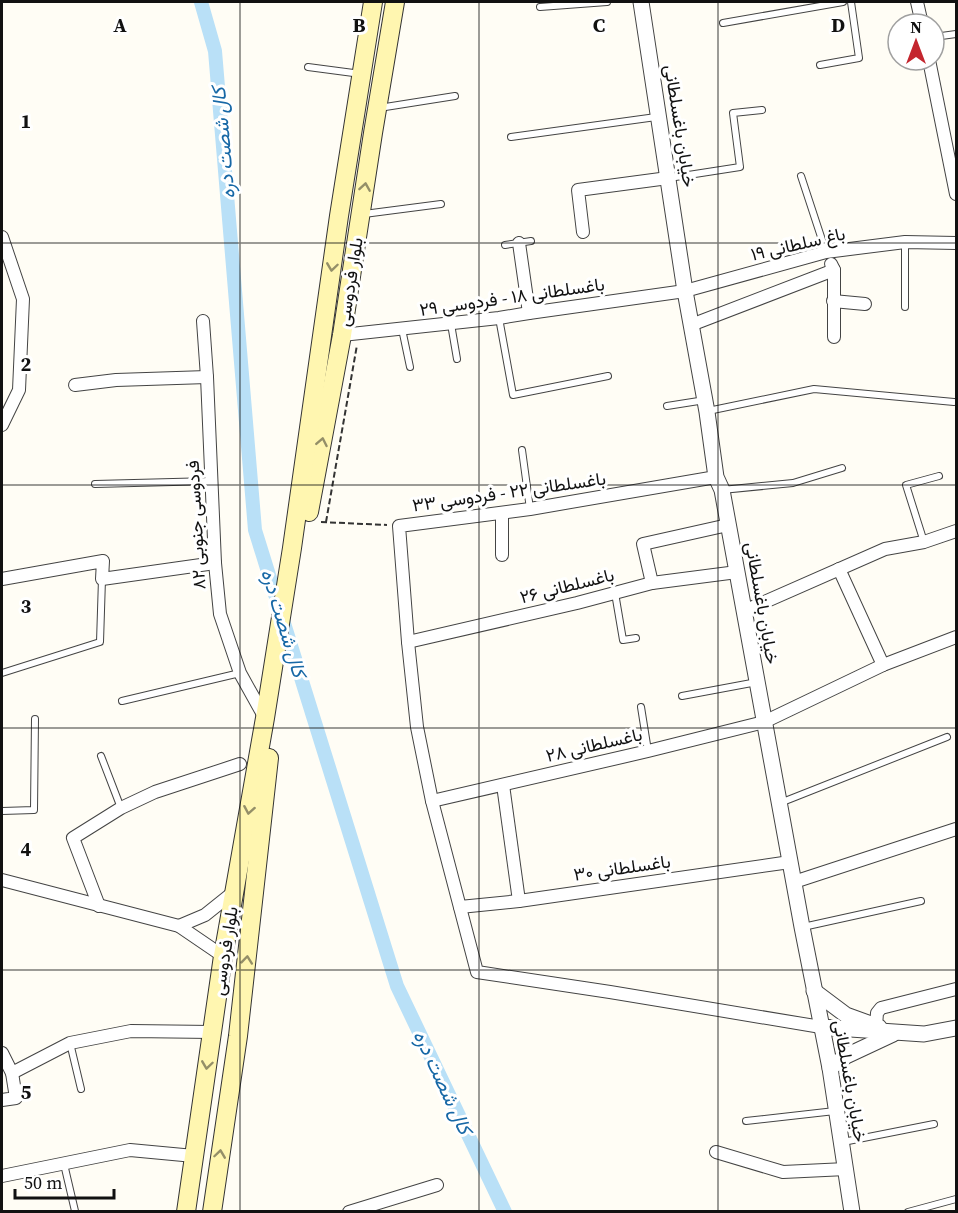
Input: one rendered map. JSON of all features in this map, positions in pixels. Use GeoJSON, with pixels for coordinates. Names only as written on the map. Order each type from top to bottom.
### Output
{"type":"FeatureCollection","features":[{"type":"Feature","properties":{"kind":"main road","name":"بلوار فردوسی"},"geometry":{"type":"LineString","coordinates":[[296,555],[337,227],[373,2]]}},
{"type":"Feature","properties":{"kind":"main road","name":"بلوار فردوسی"},"geometry":{"type":"LineString","coordinates":[[296,555],[307,522],[351,334],[361,214],[395,2]]}},
{"type":"Feature","properties":{"kind":"main road"},"geometry":{"type":"LineString","coordinates":[[360,81],[363,93],[375,96],[379,101]]}},
{"type":"Feature","properties":{"kind":"main road"},"geometry":{"type":"LineString","coordinates":[[353,131],[363,127],[373,133]]}},
{"type":"Feature","properties":{"kind":"main road"},"geometry":{"type":"LineString","coordinates":[[273,692],[296,555]]}},
{"type":"Feature","properties":{"kind":"main road","name":"بلوار فردوسی"},"geometry":{"type":"LineString","coordinates":[[186,1212],[223,956],[265,718],[273,692]]}},
{"type":"Feature","properties":{"kind":"main road","name":"بلوار فردوسی"},"geometry":{"type":"LineString","coordinates":[[212,1212],[239,1026],[273,692]]}},
{"type":"Feature","properties":{"kind":"street","name":"خیابان باغسلطانی"},"geometry":{"type":"LineString","coordinates":[[641,2],[685,291],[830,1068],[852,1212]]}},
{"type":"Feature","properties":{"kind":"street"},"geometry":{"type":"LineString","coordinates":[[932,72],[951,146],[957,194]]}},
{"type":"Feature","properties":{"kind":"street"},"geometry":{"type":"LineString","coordinates":[[583,232],[578,190],[668,178]]}},
{"type":"Feature","properties":{"kind":"street"},"geometry":{"type":"LineString","coordinates":[[2,237],[23,299],[19,390],[2,425]]}},
{"type":"Feature","properties":{"kind":"street"},"geometry":{"type":"LineString","coordinates":[[525,242],[530,313]]}},
{"type":"Feature","properties":{"kind":"street","name":"باغ سلطانی ۱۹"},"geometry":{"type":"LineString","coordinates":[[685,291],[826,252],[905,242],[957,243]]}},
{"type":"Feature","properties":{"kind":"street"},"geometry":{"type":"LineString","coordinates":[[826,252],[834,270],[834,337]]}},
{"type":"Feature","properties":{"kind":"street"},"geometry":{"type":"LineString","coordinates":[[691,325],[834,270]]}},
{"type":"Feature","properties":{"kind":"street","name":"باغسلطانی ۱۸ - فردوسی ۲۹"},"geometry":{"type":"LineString","coordinates":[[351,334],[499,318],[685,291]]}},
{"type":"Feature","properties":{"kind":"street"},"geometry":{"type":"LineString","coordinates":[[833,301],[865,304]]}},
{"type":"Feature","properties":{"kind":"street","name":"فردوسی جنوبی ۸۲"},"geometry":{"type":"LineString","coordinates":[[203,321],[215,563],[220,614],[240,673],[265,718]]}},
{"type":"Feature","properties":{"kind":"street"},"geometry":{"type":"LineString","coordinates":[[75,385],[117,380],[207,377]]}},
{"type":"Feature","properties":{"kind":"street","name":"باغسلطانی ۲۲ - فردوسی ۳۳"},"geometry":{"type":"LineString","coordinates":[[399,526],[719,483]]}},
{"type":"Feature","properties":{"kind":"street"},"geometry":{"type":"LineString","coordinates":[[502,513],[502,555]]}},
{"type":"Feature","properties":{"kind":"street"},"geometry":{"type":"LineString","coordinates":[[652,583],[643,544],[728,525]]}},
{"type":"Feature","properties":{"kind":"street"},"geometry":{"type":"LineString","coordinates":[[399,526],[417,727],[432,801],[477,972],[821,1027],[924,1034],[957,1028]]}},
{"type":"Feature","properties":{"kind":"street"},"geometry":{"type":"LineString","coordinates":[[744,611],[885,549],[924,542],[957,531]]}},
{"type":"Feature","properties":{"kind":"street"},"geometry":{"type":"LineString","coordinates":[[2,579],[103,561],[102,579],[215,563]]}},
{"type":"Feature","properties":{"kind":"street"},"geometry":{"type":"LineString","coordinates":[[839,569],[883,665]]}},
{"type":"Feature","properties":{"kind":"street","name":"باغسلطانی ۲۶"},"geometry":{"type":"LineString","coordinates":[[408,642],[577,603],[652,583],[737,572]]}},
{"type":"Feature","properties":{"kind":"street","name":"باغسلطانی ۲۸"},"geometry":{"type":"LineString","coordinates":[[432,801],[764,722],[883,665],[957,637]]}},
{"type":"Feature","properties":{"kind":"street"},"geometry":{"type":"LineString","coordinates":[[99,906],[74,838],[121,808],[155,792],[240,764]]}},
{"type":"Feature","properties":{"kind":"street"},"geometry":{"type":"LineString","coordinates":[[503,785],[519,901]]}},
{"type":"Feature","properties":{"kind":"street"},"geometry":{"type":"LineString","coordinates":[[794,882],[957,829]]}},
{"type":"Feature","properties":{"kind":"street","name":"باغسلطانی ۳۰"},"geometry":{"type":"LineString","coordinates":[[460,907],[519,901],[790,862]]}},
{"type":"Feature","properties":{"kind":"street"},"geometry":{"type":"LineString","coordinates":[[2,880],[179,926],[223,956]]}},
{"type":"Feature","properties":{"kind":"street"},"geometry":{"type":"LineString","coordinates":[[179,926],[205,915],[235,891]]}},
{"type":"Feature","properties":{"kind":"street"},"geometry":{"type":"LineString","coordinates":[[876,1026],[877,1013],[881,1008],[957,988]]}},
{"type":"Feature","properties":{"kind":"street"},"geometry":{"type":"LineString","coordinates":[[814,991],[846,1015],[896,1033]]}},
{"type":"Feature","properties":{"kind":"street"},"geometry":{"type":"LineString","coordinates":[[12,1073],[70,1043],[131,1031],[212,1032]]}},
{"type":"Feature","properties":{"kind":"street"},"geometry":{"type":"LineString","coordinates":[[830,1068],[846,1056],[896,1033]]}},
{"type":"Feature","properties":{"kind":"street"},"geometry":{"type":"LineString","coordinates":[[2,1053],[12,1073],[16,1098],[2,1100]]}},
{"type":"Feature","properties":{"kind":"street"},"geometry":{"type":"LineString","coordinates":[[2,1176],[130,1150],[194,1156]]}},
{"type":"Feature","properties":{"kind":"street"},"geometry":{"type":"LineString","coordinates":[[716,1152],[783,1172],[846,1169]]}},
{"type":"Feature","properties":{"kind":"street"},"geometry":{"type":"LineString","coordinates":[[349,1212],[437,1185]]}},
{"type":"Feature","properties":{"kind":"lane"},"geometry":{"type":"LineString","coordinates":[[540,8],[607,2]]}},
{"type":"Feature","properties":{"kind":"lane"},"geometry":{"type":"LineString","coordinates":[[723,23],[843,2]]}},
{"type":"Feature","properties":{"kind":"lane"},"geometry":{"type":"LineString","coordinates":[[820,65],[859,58],[851,2]]}},
{"type":"Feature","properties":{"kind":"lane"},"geometry":{"type":"LineString","coordinates":[[308,67],[360,81]]}},
{"type":"Feature","properties":{"kind":"lane"},"geometry":{"type":"LineString","coordinates":[[379,101],[455,96]]}},
{"type":"Feature","properties":{"kind":"lane"},"geometry":{"type":"LineString","coordinates":[[668,178],[740,168],[733,113],[762,110]]}},
{"type":"Feature","properties":{"kind":"lane"},"geometry":{"type":"LineString","coordinates":[[511,137],[658,116]]}},
{"type":"Feature","properties":{"kind":"lane"},"geometry":{"type":"LineString","coordinates":[[801,176],[826,252]]}},
{"type":"Feature","properties":{"kind":"lane"},"geometry":{"type":"LineString","coordinates":[[361,214],[441,204]]}},
{"type":"Feature","properties":{"kind":"lane"},"geometry":{"type":"LineString","coordinates":[[505,245],[525,242]]}},
{"type":"Feature","properties":{"kind":"lane"},"geometry":{"type":"LineString","coordinates":[[904,307],[905,242]]}},
{"type":"Feature","properties":{"kind":"lane"},"geometry":{"type":"LineString","coordinates":[[499,318],[513,395],[608,376]]}},
{"type":"Feature","properties":{"kind":"lane"},"geometry":{"type":"LineString","coordinates":[[451,324],[456,359]]}},
{"type":"Feature","properties":{"kind":"lane"},"geometry":{"type":"LineString","coordinates":[[402,329],[410,367]]}},
{"type":"Feature","properties":{"kind":"lane"},"geometry":{"type":"LineString","coordinates":[[667,406],[706,406],[814,389],[954,402]]}},
{"type":"Feature","properties":{"kind":"lane"},"geometry":{"type":"LineString","coordinates":[[522,450],[530,509]]}},
{"type":"Feature","properties":{"kind":"lane"},"geometry":{"type":"LineString","coordinates":[[719,483],[793,483],[842,468]]}},
{"type":"Feature","properties":{"kind":"lane"},"geometry":{"type":"LineString","coordinates":[[924,542],[906,485],[939,477]]}},
{"type":"Feature","properties":{"kind":"lane"},"geometry":{"type":"LineString","coordinates":[[95,483],[212,481]]}},
{"type":"Feature","properties":{"kind":"lane"},"geometry":{"type":"LineString","coordinates":[[2,673],[100,642],[102,579]]}},
{"type":"Feature","properties":{"kind":"lane"},"geometry":{"type":"LineString","coordinates":[[615,593],[623,640],[636,638]]}},
{"type":"Feature","properties":{"kind":"lane"},"geometry":{"type":"LineString","coordinates":[[122,701],[240,673]]}},
{"type":"Feature","properties":{"kind":"lane"},"geometry":{"type":"LineString","coordinates":[[682,696],[757,682]]}},
{"type":"Feature","properties":{"kind":"lane"},"geometry":{"type":"LineString","coordinates":[[641,707],[648,751]]}},
{"type":"Feature","properties":{"kind":"lane"},"geometry":{"type":"LineString","coordinates":[[2,811],[34,810],[36,719]]}},
{"type":"Feature","properties":{"kind":"lane"},"geometry":{"type":"LineString","coordinates":[[779,803],[947,736]]}},
{"type":"Feature","properties":{"kind":"lane"},"geometry":{"type":"LineString","coordinates":[[101,756],[121,808]]}},
{"type":"Feature","properties":{"kind":"lane"},"geometry":{"type":"LineString","coordinates":[[802,927],[921,901]]}},
{"type":"Feature","properties":{"kind":"lane"},"geometry":{"type":"LineString","coordinates":[[70,1043],[81,1089]]}},
{"type":"Feature","properties":{"kind":"lane"},"geometry":{"type":"LineString","coordinates":[[746,1121],[837,1111]]}},
{"type":"Feature","properties":{"kind":"lane"},"geometry":{"type":"LineString","coordinates":[[842,1142],[934,1124]]}},
{"type":"Feature","properties":{"kind":"lane"},"geometry":{"type":"LineString","coordinates":[[64,1164],[75,1211]]}},
{"type":"Feature","properties":{"kind":"lane"},"geometry":{"type":"LineString","coordinates":[[908,1212],[957,1199]]}},
{"type":"Feature","properties":{"kind":"path"},"geometry":{"type":"LineString","coordinates":[[326,522],[351,334]]}},
{"type":"Feature","properties":{"kind":"path","name":"باغسلطانی ۲۲ - فردوسی ۳۳"},"geometry":{"type":"LineString","coordinates":[[307,522],[399,526]]}},
{"type":"Feature","properties":{"kind":"waterway","name":"کال شصت دره"},"geometry":{"type":"LineString","coordinates":[[201,2],[215,51],[255,530],[397,986],[505,1212]]}}]}
